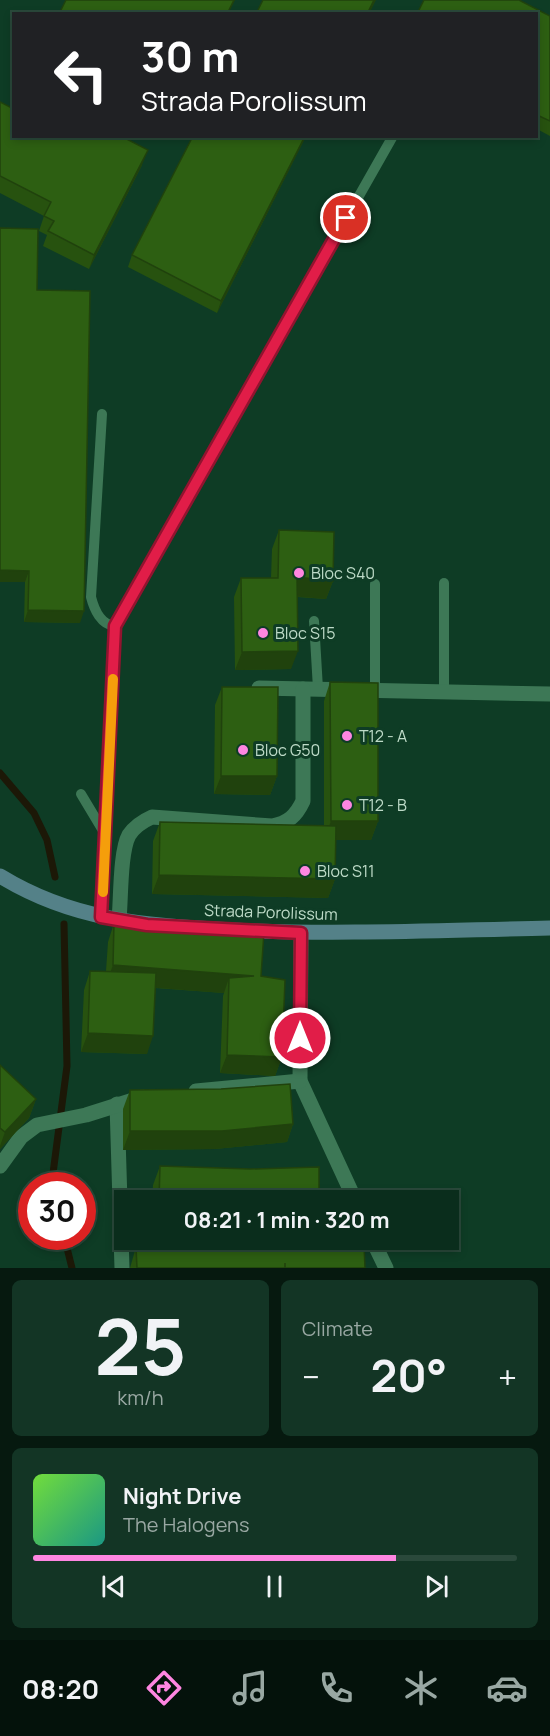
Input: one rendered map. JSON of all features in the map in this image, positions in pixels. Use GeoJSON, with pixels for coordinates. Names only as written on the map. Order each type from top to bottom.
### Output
{"type":"FeatureCollection","features":[{"type":"Feature","properties":{"kind":"main road","name":"Strada Porolissum"},"geometry":{"type":"LineString","coordinates":[[0,876],[51,902],[101,917],[147,925],[301,933],[550,928]]}},
{"type":"Feature","properties":{"kind":"street"},"geometry":{"type":"LineString","coordinates":[[244,688],[550,694]]}},
{"type":"Feature","properties":{"kind":"street"},"geometry":{"type":"LineString","coordinates":[[119,920],[126,841],[142,821],[152,817],[272,826],[287,821],[299,810],[303,801],[310,689]]}},
{"type":"Feature","properties":{"kind":"street"},"geometry":{"type":"LineString","coordinates":[[301,933],[300,1080],[350,1190]]}},
{"type":"Feature","properties":{"kind":"street"},"geometry":{"type":"LineString","coordinates":[[181,1093],[300,1080]]}},
{"type":"Feature","properties":{"kind":"street"},"geometry":{"type":"LineString","coordinates":[[0,1166],[21,1137],[37,1125],[86,1115],[117,1104],[157,1095]]}},
{"type":"Feature","properties":{"kind":"street"},"geometry":{"type":"LineString","coordinates":[[117,1104],[122,1268]]}},
{"type":"Feature","properties":{"kind":"street"},"geometry":{"type":"LineString","coordinates":[[377,1250],[386,1268]]}},
{"type":"Feature","properties":{"kind":"lane"},"geometry":{"type":"LineString","coordinates":[[101,917],[115,626],[392,138]]}},
{"type":"Feature","properties":{"kind":"lane"},"geometry":{"type":"LineString","coordinates":[[102,414],[91,597],[98,614],[109,626],[115,626]]}},
{"type":"Feature","properties":{"kind":"lane"},"geometry":{"type":"LineString","coordinates":[[444,583],[444,691]]}},
{"type":"Feature","properties":{"kind":"lane"},"geometry":{"type":"LineString","coordinates":[[375,584],[375,690]]}},
{"type":"Feature","properties":{"kind":"lane"},"geometry":{"type":"LineString","coordinates":[[310,689],[314,621]]}},
{"type":"Feature","properties":{"kind":"lane"},"geometry":{"type":"LineString","coordinates":[[81,794],[105,834]]}},
{"type":"Feature","properties":{"kind":"building"},"geometry":{"type":"Polygon","coordinates":[[[66,0],[234,0],[228,12],[60,12],[66,0]]]}},
{"type":"Feature","properties":{"kind":"building"},"geometry":{"type":"Polygon","coordinates":[[[263,0],[374,0],[368,12],[257,12],[263,0]]]}},
{"type":"Feature","properties":{"kind":"building"},"geometry":{"type":"Polygon","coordinates":[[[424,0],[519,0],[550,16],[550,121],[538,115],[538,12],[418,12],[424,0]]]}},
{"type":"Feature","properties":{"kind":"building"},"geometry":{"type":"Polygon","coordinates":[[[0,102],[12,108],[12,138],[125,138],[148,150],[94,255],[48,231],[54,221],[44,216],[51,202],[0,176],[0,102]]]}},
{"type":"Feature","properties":{"kind":"building"},"geometry":{"type":"Polygon","coordinates":[[[192,138],[304,138],[221,301],[132,255],[192,138]]]}},
{"type":"Feature","properties":{"kind":"building"},"geometry":{"type":"Polygon","coordinates":[[[0,228],[38,229],[37,290],[90,291],[84,611],[28,610],[29,571],[0,570],[0,228]]]}},
{"type":"Feature","properties":{"kind":"building"},"geometry":{"type":"Polygon","coordinates":[[[279,530],[334,532],[333,581],[297,577],[298,651],[242,652],[241,578],[278,578],[279,530]]]}},
{"type":"Feature","properties":{"kind":"building"},"geometry":{"type":"Polygon","coordinates":[[[330,682],[378,683],[378,821],[331,821],[330,682]]]}},
{"type":"Feature","properties":{"kind":"building","name":"Bloc G50"},"geometry":{"type":"Polygon","coordinates":[[[222,687],[278,687],[277,776],[221,776],[222,687]]]}},
{"type":"Feature","properties":{"kind":"building"},"geometry":{"type":"Polygon","coordinates":[[[160,822],[336,826],[335,879],[159,875],[160,822]]]}},
{"type":"Feature","properties":{"kind":"building"},"geometry":{"type":"Polygon","coordinates":[[[114,923],[264,932],[261,976],[285,980],[282,1057],[227,1055],[229,978],[254,976],[113,965],[114,923]]]}},
{"type":"Feature","properties":{"kind":"building"},"geometry":{"type":"Polygon","coordinates":[[[90,971],[156,973],[153,1036],[88,1033],[90,971]]]}},
{"type":"Feature","properties":{"kind":"building"},"geometry":{"type":"Polygon","coordinates":[[[0,1065],[36,1099],[5,1132],[0,1128],[0,1065]]]}},
{"type":"Feature","properties":{"kind":"building"},"geometry":{"type":"Polygon","coordinates":[[[290,1084],[293,1124],[222,1131],[130,1131],[130,1090],[221,1089],[290,1084]]]}},
{"type":"Feature","properties":{"kind":"building"},"geometry":{"type":"Polygon","coordinates":[[[160,1166],[250,1169],[319,1167],[319,1190],[159,1190],[160,1166]]]}},
{"type":"Feature","properties":{"kind":"building"},"geometry":{"type":"Polygon","coordinates":[[[136,1250],[364,1250],[365,1268],[137,1268],[136,1250]]]}},
{"type":"Feature","properties":{"kind":"waterway"},"geometry":{"type":"LineString","coordinates":[[0,773],[34,813],[47,840],[55,877]]}},
{"type":"Feature","properties":{"kind":"waterway"},"geometry":{"type":"LineString","coordinates":[[53,1172],[67,1066],[64,924]]}},
{"type":"Feature","properties":{"kind":"waterway"},"geometry":{"type":"LineString","coordinates":[[68,1250],[72,1268]]}},
{"type":"Feature","properties":{"kind":"slow traffic"},"geometry":{"type":"LineString","coordinates":[[103,892],[113,679]]}},
{"type":"Feature","properties":{"kind":"place","name":"Bloc S40"},"geometry":{"type":"Point","coordinates":[299,573]}},
{"type":"Feature","properties":{"kind":"place","name":"Bloc S15"},"geometry":{"type":"Point","coordinates":[263,633]}},
{"type":"Feature","properties":{"kind":"place","name":"T12 - A"},"geometry":{"type":"Point","coordinates":[347,736]}},
{"type":"Feature","properties":{"kind":"place","name":"Bloc G50"},"geometry":{"type":"Point","coordinates":[243,750]}},
{"type":"Feature","properties":{"kind":"place","name":"T12 - B"},"geometry":{"type":"Point","coordinates":[347,805]}},
{"type":"Feature","properties":{"kind":"place","name":"Bloc S11"},"geometry":{"type":"Point","coordinates":[305,871]}},
{"type":"Feature","properties":{"kind":"route"},"geometry":{"type":"LineString","coordinates":[[300,1038],[301,933],[147,925],[101,917],[115,626],[346,218]]}}]}
